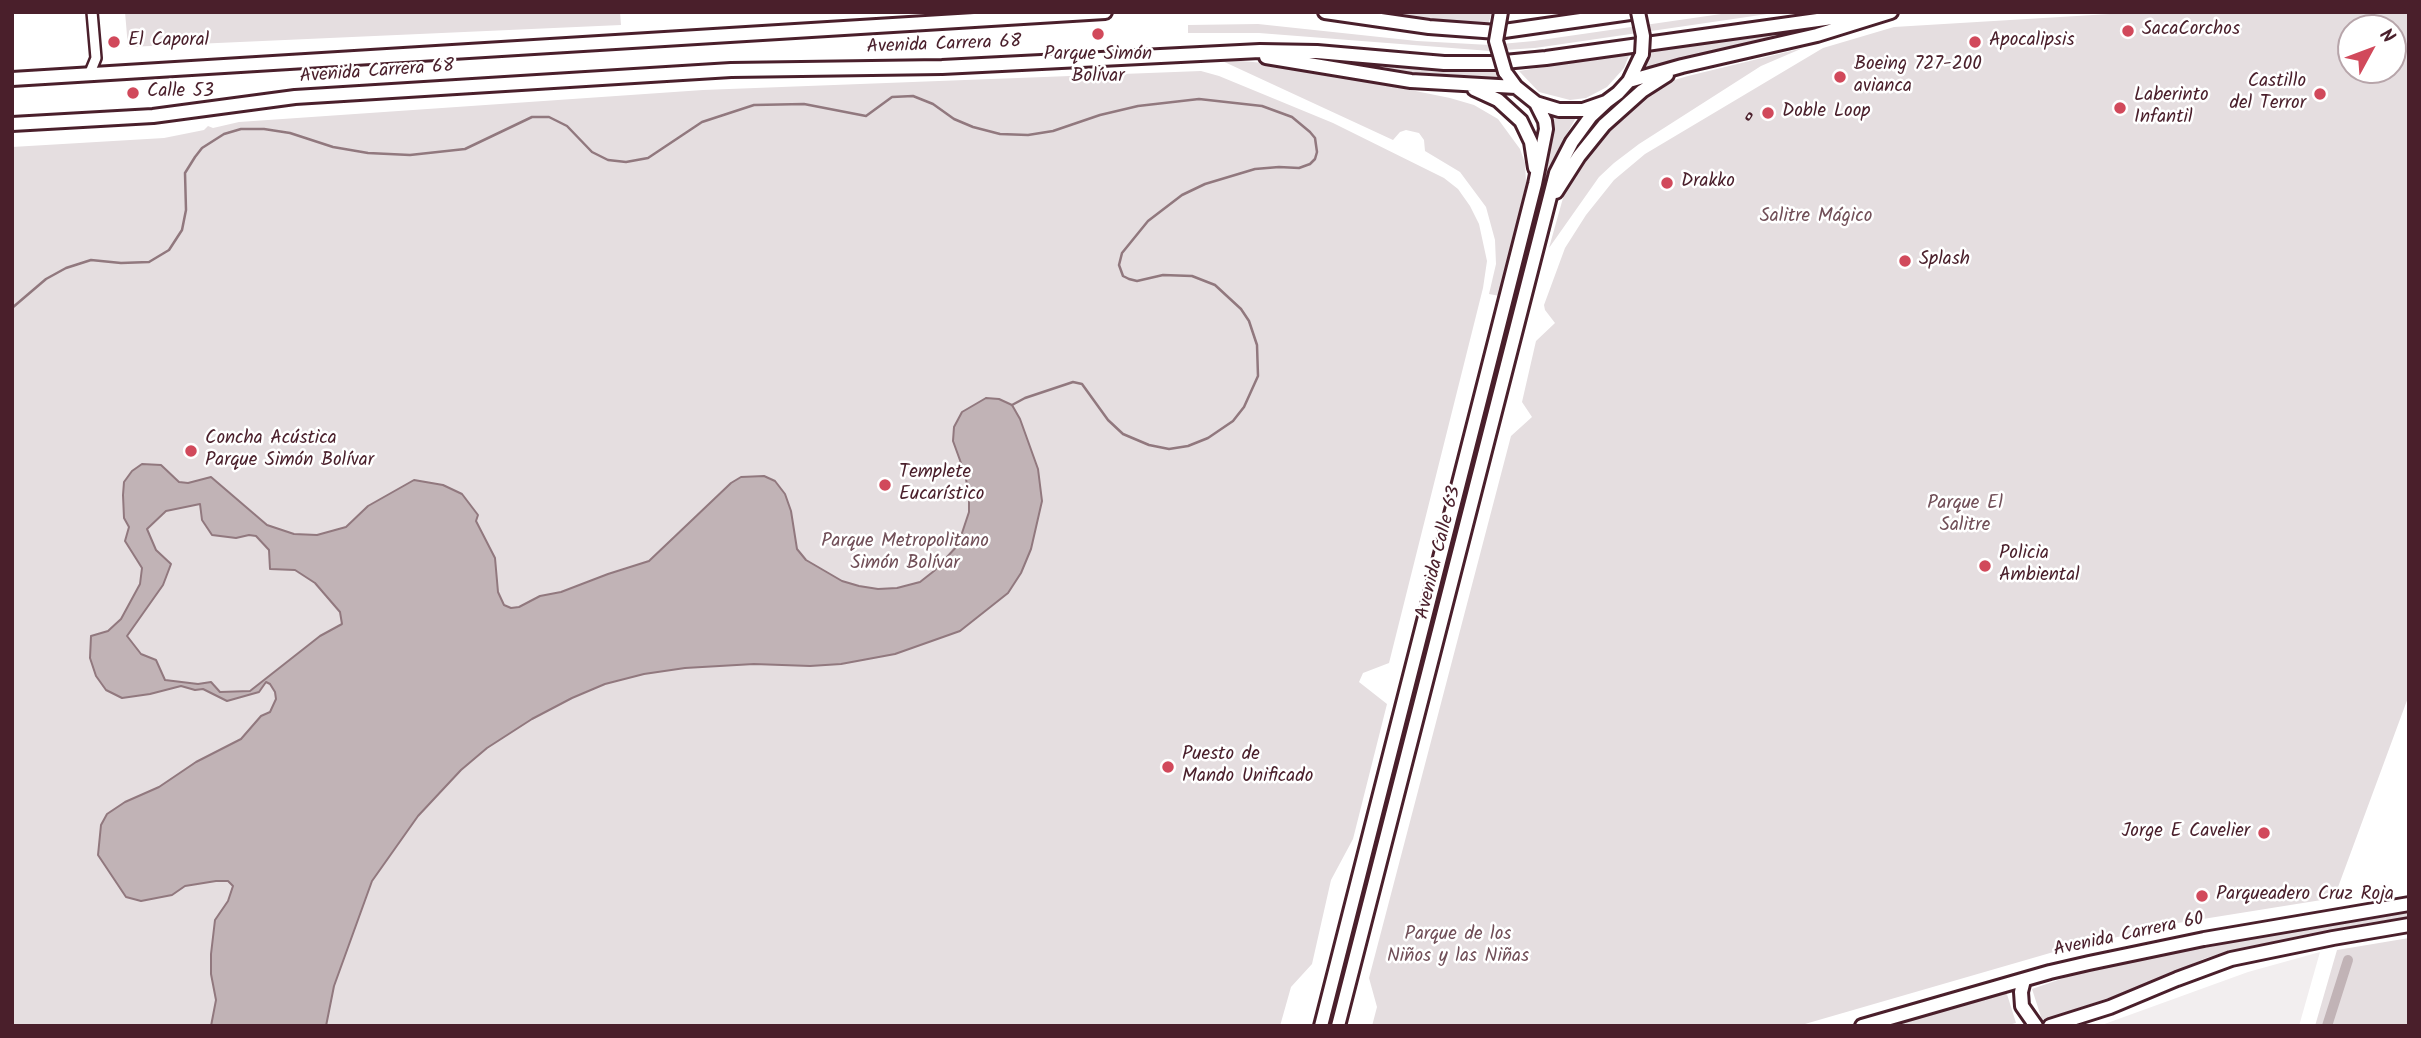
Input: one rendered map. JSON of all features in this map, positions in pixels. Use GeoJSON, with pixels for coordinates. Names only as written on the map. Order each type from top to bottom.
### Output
{"type":"FeatureCollection","features":[{"type":"Feature","properties":{"kind":"main road","name":"Avenida Carrera 68"},"geometry":{"type":"LineString","coordinates":[[12,79],[1105,12]]}},
{"type":"Feature","properties":{"kind":"main road"},"geometry":{"type":"LineString","coordinates":[[1325,12],[1429,27],[1497,32],[1638,12],[1643,36],[1642,54],[1629,82]]}},
{"type":"Feature","properties":{"kind":"main road"},"geometry":{"type":"LineString","coordinates":[[1501,12],[1496,41],[1505,72],[1516,87],[1536,103],[1559,110],[1595,107],[1605,102]]}},
{"type":"Feature","properties":{"kind":"main road","name":"Avenida Carrera 68"},"geometry":{"type":"LineString","coordinates":[[12,124],[153,116],[265,100],[731,71],[942,67],[1234,51],[1288,51],[1444,62],[1494,62],[1546,58],[1875,12]]}},
{"type":"Feature","properties":{"kind":"main road"},"geometry":{"type":"LineString","coordinates":[[1629,82],[1682,66],[1817,34],[1891,12]]}},
{"type":"Feature","properties":{"kind":"main road"},"geometry":{"type":"LineString","coordinates":[[1234,51],[1411,81],[1516,87]]}},
{"type":"Feature","properties":{"kind":"main road"},"geometry":{"type":"LineString","coordinates":[[1547,211],[1571,166],[1604,125],[1642,91],[1682,66]]}},
{"type":"Feature","properties":{"kind":"main road","name":"Avenida Calle 63"},"geometry":{"type":"LineString","coordinates":[[1338,1026],[1556,173],[1583,126],[1605,102],[1629,82]]}},
{"type":"Feature","properties":{"kind":"main road"},"geometry":{"type":"LineString","coordinates":[[1460,84],[1499,100],[1521,121],[1531,142],[1535,184]]}},
{"type":"Feature","properties":{"kind":"main road","name":"Avenida Calle 63"},"geometry":{"type":"LineString","coordinates":[[1321,1026],[1535,184],[1546,129],[1536,103]]}},
{"type":"Feature","properties":{"kind":"main road"},"geometry":{"type":"LineString","coordinates":[[1443,545],[1461,550]]}},
{"type":"Feature","properties":{"kind":"main road","name":"Avenida Carrera 60"},"geometry":{"type":"LineString","coordinates":[[1862,1026],[2100,960],[2409,904]]}},
{"type":"Feature","properties":{"kind":"main road"},"geometry":{"type":"LineString","coordinates":[[2050,1026],[2110,1007],[2231,959],[2333,937],[2409,925]]}},
{"type":"Feature","properties":{"kind":"main road"},"geometry":{"type":"LineString","coordinates":[[2024,980],[2022,1006],[2036,1026]]}},
{"type":"Feature","properties":{"kind":"street"},"geometry":{"type":"LineString","coordinates":[[89,75],[96,58],[92,12]]}},
{"type":"Feature","properties":{"kind":"shaded area"},"geometry":{"type":"Polygon","coordinates":[[[986,398],[999,399],[1012,405],[1020,419],[1038,469],[1042,501],[1031,549],[1021,573],[1008,593],[960,631],[895,654],[841,664],[754,664],[685,668],[644,674],[605,684],[532,719],[487,748],[461,770],[418,816],[372,881],[334,986],[326,1026],[211,1026],[216,1000],[211,974],[215,920],[228,901],[233,886],[228,881],[216,881],[185,886],[172,895],[141,901],[126,897],[98,855],[101,825],[107,814],[241,739],[261,716],[270,712],[276,699],[275,692],[266,682],[259,692],[227,701],[203,689],[181,686],[122,698],[106,690],[96,676],[90,658],[91,636],[108,631],[121,619],[140,584],[142,568],[125,541],[129,527],[124,518],[123,495],[124,482],[132,471],[142,464],[161,465],[179,482],[188,483],[211,477],[267,525],[294,534],[317,535],[346,527],[368,506],[414,480],[443,485],[462,494],[478,515],[476,521],[495,558],[498,592],[504,605],[511,608],[649,561],[731,483],[741,477],[764,476],[775,481],[785,494],[791,511],[797,549],[806,560],[842,581],[878,589],[897,588],[920,582],[958,545],[969,512],[965,474],[953,441],[954,427],[962,412],[986,398]],[[200,504],[166,511],[147,529],[156,550],[171,564],[163,585],[127,636],[141,654],[156,660],[165,680],[198,684],[211,682],[220,692],[250,691],[320,636],[342,624],[340,612],[315,583],[295,570],[270,569],[269,550],[256,536],[236,538],[212,535],[202,520],[200,504]]]}},
{"type":"Feature","properties":{"kind":"shaded area"},"geometry":{"type":"Polygon","coordinates":[[[2320,952],[2299,1026],[2099,1026],[2248,972],[2320,952]]]}},
{"type":"Feature","properties":{"kind":"green space"},"geometry":{"type":"Polygon","coordinates":[[[125,12],[620,12],[621,25],[128,47],[125,12]]]}},
{"type":"Feature","properties":{"kind":"green space"},"geometry":{"type":"Polygon","coordinates":[[[1492,12],[1488,25],[1374,15],[1492,12]]]}},
{"type":"Feature","properties":{"kind":"green space"},"geometry":{"type":"Polygon","coordinates":[[[1735,12],[1781,12],[1535,48],[1490,51],[1259,33],[1188,33],[1188,25],[1258,24],[1417,41],[1490,45],[1735,12]]]}},
{"type":"Feature","properties":{"kind":"green space","name":"Parque El Salitre"},"geometry":{"type":"Polygon","coordinates":[[[2143,12],[2409,12],[2409,695],[2334,898],[2178,923],[2057,951],[1798,1026],[1372,1026],[1377,1007],[1369,978],[1511,436],[1532,417],[1522,402],[1536,341],[1555,323],[1544,305],[1565,248],[1586,215],[1614,180],[1645,154],[1823,48],[1894,27],[2143,12]]]}},
{"type":"Feature","properties":{"kind":"green space"},"geometry":{"type":"Polygon","coordinates":[[[1836,22],[1691,56],[1644,69],[1650,50],[1836,22]]]}},
{"type":"Feature","properties":{"kind":"green space"},"geometry":{"type":"Polygon","coordinates":[[[1803,48],[1761,66],[1614,163],[1599,177],[1549,248],[1563,198],[1574,174],[1605,130],[1650,92],[1664,83],[1688,76],[1803,48]]]}},
{"type":"Feature","properties":{"kind":"green space"},"geometry":{"type":"Polygon","coordinates":[[[1630,53],[1624,68],[1607,87],[1586,98],[1570,100],[1539,92],[1519,71],[1630,53]]]}},
{"type":"Feature","properties":{"kind":"green space"},"geometry":{"type":"Polygon","coordinates":[[[1218,59],[1287,65],[1450,98],[1474,105],[1498,119],[1520,149],[1525,163],[1526,183],[1500,296],[1489,294],[1496,264],[1495,240],[1486,207],[1460,172],[1425,151],[1424,140],[1419,133],[1406,130],[1393,140],[1218,59]]]}},
{"type":"Feature","properties":{"kind":"green space"},"geometry":{"type":"Polygon","coordinates":[[[1332,61],[1446,69],[1495,69],[1503,80],[1390,73],[1332,61]]]}},
{"type":"Feature","properties":{"kind":"green space","name":"Parque Metropolitano Simón Bolívar"},"geometry":{"type":"Polygon","coordinates":[[[1201,71],[1333,123],[1444,178],[1458,189],[1470,206],[1479,224],[1487,261],[1483,288],[1389,663],[1363,673],[1359,682],[1387,704],[1353,839],[1331,880],[1312,964],[1291,987],[1280,1026],[12,1026],[12,147],[164,138],[204,130],[208,126],[213,128],[239,122],[703,90],[1201,71]]]}},
{"type":"Feature","properties":{"kind":"green space"},"geometry":{"type":"Polygon","coordinates":[[[1553,114],[1577,116],[1552,167],[1333,1026],[1328,1026],[1362,899],[1438,582],[1467,484],[1518,282],[1553,134],[1553,114]]]}},
{"type":"Feature","properties":{"kind":"green space"},"geometry":{"type":"Polygon","coordinates":[[[2409,911],[2409,918],[2373,922],[2237,949],[2206,958],[2130,991],[2042,1020],[2032,989],[2087,970],[2131,960],[2409,911]]]}},
{"type":"Feature","properties":{"kind":"green space"},"geometry":{"type":"Polygon","coordinates":[[[2409,938],[2409,1026],[2315,1026],[2337,950],[2409,938]]]}},
{"type":"Feature","properties":{"kind":"green space"},"geometry":{"type":"Polygon","coordinates":[[[2006,991],[2016,1023],[2004,1026],[1887,1026],[2006,991]]]}},
{"type":"Feature","properties":{"kind":"waterway"},"geometry":{"type":"LineString","coordinates":[[12,308],[46,279],[66,268],[91,260],[149,262],[169,250],[182,230],[186,210],[185,173],[202,148],[224,134],[241,129],[290,133],[333,147],[368,153],[410,155],[465,149],[532,117],[549,117],[567,126],[592,152],[608,160],[626,162],[648,158],[702,122],[754,105],[804,104],[866,116],[892,97],[913,96],[933,104],[954,119],[1000,134],[1028,135],[1053,131],[1138,106],[1199,99],[1262,106],[1292,117],[1310,132],[1315,138],[1317,152],[1310,164],[1299,168],[1255,169],[1205,184],[1182,195],[1148,221],[1122,253],[1119,265],[1123,276],[1137,281],[1163,275],[1192,276],[1215,285],[1241,309],[1249,321],[1257,345],[1258,376],[1244,407],[1233,421],[1208,438],[1188,446],[1169,449],[1149,445],[1123,434],[1108,420],[1082,384],[1073,382],[1012,405]]}},
{"type":"Feature","properties":{"kind":"waterway"},"geometry":{"type":"LineString","coordinates":[[2327,1026],[2348,960]]}},
{"type":"Feature","properties":{"kind":"place","name":"SacaCorchos"},"geometry":{"type":"Point","coordinates":[2128,31]}},
{"type":"Feature","properties":{"kind":"place","name":"Parque Simón Bolívar"},"geometry":{"type":"Point","coordinates":[1098,34]}},
{"type":"Feature","properties":{"kind":"place","name":"El Caporal"},"geometry":{"type":"Point","coordinates":[114,42]}},
{"type":"Feature","properties":{"kind":"place","name":"Apocalipsis"},"geometry":{"type":"Point","coordinates":[1975,42]}},
{"type":"Feature","properties":{"kind":"place","name":"Boeing 727-200 avianca"},"geometry":{"type":"Point","coordinates":[1840,77]}},
{"type":"Feature","properties":{"kind":"place","name":"Calle 53"},"geometry":{"type":"Point","coordinates":[133,93]}},
{"type":"Feature","properties":{"kind":"place","name":"Castillo del Terror"},"geometry":{"type":"Point","coordinates":[2320,94]}},
{"type":"Feature","properties":{"kind":"place","name":"Laberinto Infantil"},"geometry":{"type":"Point","coordinates":[2120,108]}},
{"type":"Feature","properties":{"kind":"place","name":"Doble Loop"},"geometry":{"type":"Point","coordinates":[1768,113]}},
{"type":"Feature","properties":{"kind":"place","name":"Drakko"},"geometry":{"type":"Point","coordinates":[1667,183]}},
{"type":"Feature","properties":{"kind":"place","name":"Splash"},"geometry":{"type":"Point","coordinates":[1905,261]}},
{"type":"Feature","properties":{"kind":"place","name":"Concha Acústica Parque Simón Bolívar"},"geometry":{"type":"Point","coordinates":[191,451]}},
{"type":"Feature","properties":{"kind":"place","name":"Templete Eucarístico"},"geometry":{"type":"Point","coordinates":[885,485]}},
{"type":"Feature","properties":{"kind":"place","name":"Policia Ambiental"},"geometry":{"type":"Point","coordinates":[1985,566]}},
{"type":"Feature","properties":{"kind":"place","name":"Puesto de Mando Unificado"},"geometry":{"type":"Point","coordinates":[1168,767]}},
{"type":"Feature","properties":{"kind":"place","name":"Jorge E Cavelier"},"geometry":{"type":"Point","coordinates":[2264,833]}},
{"type":"Feature","properties":{"kind":"place","name":"Parqueadero Cruz Roja"},"geometry":{"type":"Point","coordinates":[2202,896]}},
{"type":"Feature","properties":{"kind":"park label","name":"Salitre Mágico"},"geometry":{"type":"Point","coordinates":[1816,218]}},
{"type":"Feature","properties":{"kind":"park label","name":"Parque de los Niños y las Niñas"},"geometry":{"type":"Point","coordinates":[1458,947]}}]}
